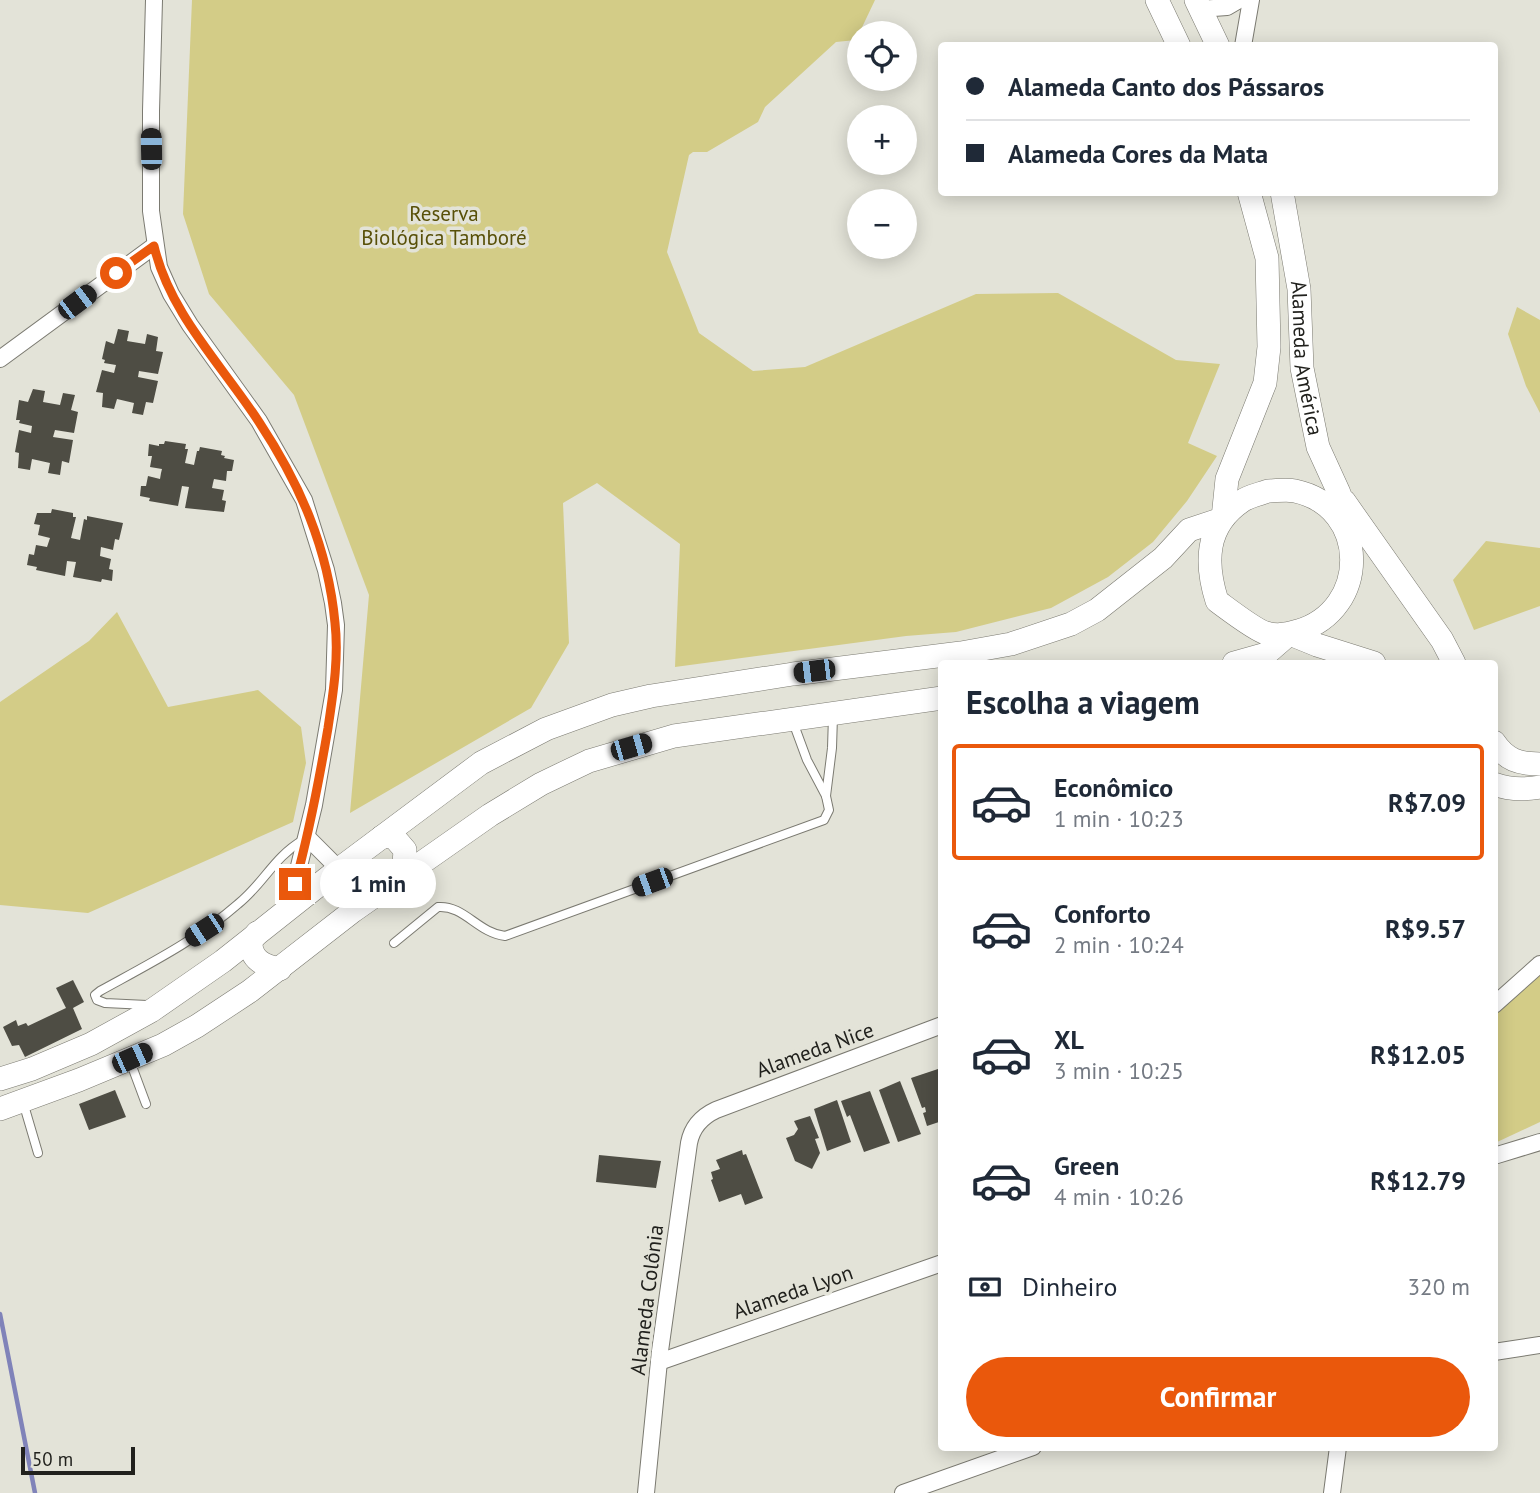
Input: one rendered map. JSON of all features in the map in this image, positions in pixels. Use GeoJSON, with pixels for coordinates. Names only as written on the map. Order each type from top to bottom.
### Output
{"type":"FeatureCollection","features":[{"type":"Feature","properties":{"kind":"main road"},"geometry":{"type":"LineString","coordinates":[[1157,0],[1177,42]]}},
{"type":"Feature","properties":{"kind":"main road"},"geometry":{"type":"LineString","coordinates":[[1198,4],[1216,42]]}},
{"type":"Feature","properties":{"kind":"main road","name":"Alameda América"},"geometry":{"type":"LineString","coordinates":[[0,1079],[32,1069],[91,1044],[157,1006],[223,961],[289,907],[481,763],[545,729],[612,705],[651,696],[1010,644],[1071,624],[1097,610],[1163,558],[1189,530],[1227,479],[1265,383],[1269,347],[1267,258],[1250,196]]}},
{"type":"Feature","properties":{"kind":"main road","name":"Alameda América"},"geometry":{"type":"LineString","coordinates":[[1283,196],[1299,289],[1302,368],[1321,455],[1339,493],[1339,519]]}},
{"type":"Feature","properties":{"kind":"main road","name":"Alameda América"},"geometry":{"type":"LineString","coordinates":[[1223,519],[1227,479]]}},
{"type":"Feature","properties":{"kind":"main road"},"geometry":{"type":"LineString","coordinates":[[1268,491],[1294,491],[1319,500],[1339,519],[1349,538],[1353,559],[1351,580],[1342,600],[1328,616],[1311,628],[1289,634],[1266,633],[1217,601],[1208,564],[1212,540],[1223,519],[1243,500],[1268,491]]}},
{"type":"Feature","properties":{"kind":"main road"},"geometry":{"type":"LineString","coordinates":[[1339,493],[1423,612],[1452,660]]}},
{"type":"Feature","properties":{"kind":"main road"},"geometry":{"type":"LineString","coordinates":[[1189,530],[1223,519]]}},
{"type":"Feature","properties":{"kind":"main road"},"geometry":{"type":"LineString","coordinates":[[1339,519],[1363,530]]}},
{"type":"Feature","properties":{"kind":"main road"},"geometry":{"type":"LineString","coordinates":[[1289,634],[1364,660]]}},
{"type":"Feature","properties":{"kind":"main road"},"geometry":{"type":"LineString","coordinates":[[1266,654],[1289,634]]}},
{"type":"Feature","properties":{"kind":"main road"},"geometry":{"type":"LineString","coordinates":[[1245,660],[1317,645]]}},
{"type":"Feature","properties":{"kind":"main road"},"geometry":{"type":"LineString","coordinates":[[0,1109],[163,1045],[197,1026],[280,969],[352,911],[515,798],[589,761],[674,736],[938,699]]}},
{"type":"Feature","properties":{"kind":"main road"},"geometry":{"type":"LineString","coordinates":[[1498,748],[1515,762],[1540,764]]}},
{"type":"Feature","properties":{"kind":"main road"},"geometry":{"type":"LineString","coordinates":[[1498,786],[1525,790],[1540,787]]}},
{"type":"Feature","properties":{"kind":"main road"},"geometry":{"type":"LineString","coordinates":[[382,837],[393,836],[405,849],[404,864],[396,882]]}},
{"type":"Feature","properties":{"kind":"main road"},"geometry":{"type":"LineString","coordinates":[[257,933],[251,942],[252,952],[262,964],[280,969]]}},
{"type":"Feature","properties":{"kind":"street"},"geometry":{"type":"LineString","coordinates":[[154,0],[151,211],[159,267],[190,325],[259,421],[304,500],[326,570],[336,625],[334,690],[307,837],[289,907]]}},
{"type":"Feature","properties":{"kind":"street"},"geometry":{"type":"LineString","coordinates":[[1198,4],[1227,7],[1239,0]]}},
{"type":"Feature","properties":{"kind":"street"},"geometry":{"type":"LineString","coordinates":[[1244,42],[1251,0]]}},
{"type":"Feature","properties":{"kind":"street"},"geometry":{"type":"LineString","coordinates":[[0,359],[154,246]]}},
{"type":"Feature","properties":{"kind":"street"},"geometry":{"type":"LineString","coordinates":[[307,837],[339,869]]}},
{"type":"Feature","properties":{"kind":"street"},"geometry":{"type":"LineString","coordinates":[[1498,1001],[1540,964]]}},
{"type":"Feature","properties":{"kind":"street","name":"Alameda Nice"},"geometry":{"type":"LineString","coordinates":[[703,1117],[938,1027]]}},
{"type":"Feature","properties":{"kind":"street","name":"Alameda Colônia"},"geometry":{"type":"LineString","coordinates":[[646,1493],[659,1362],[689,1143],[696,1125],[703,1117]]}},
{"type":"Feature","properties":{"kind":"street"},"geometry":{"type":"LineString","coordinates":[[1498,1155],[1540,1142]]}},
{"type":"Feature","properties":{"kind":"street","name":"Alameda Lyon"},"geometry":{"type":"LineString","coordinates":[[659,1362],[938,1263]]}},
{"type":"Feature","properties":{"kind":"street"},"geometry":{"type":"LineString","coordinates":[[1498,1351],[1540,1345]]}},
{"type":"Feature","properties":{"kind":"street"},"geometry":{"type":"LineString","coordinates":[[903,1493],[1022,1451]]}},
{"type":"Feature","properties":{"kind":"street"},"geometry":{"type":"LineString","coordinates":[[1332,1493],[1337,1451]]}},
{"type":"Feature","properties":{"kind":"lane"},"geometry":{"type":"LineString","coordinates":[[825,796],[832,748],[833,714]]}},
{"type":"Feature","properties":{"kind":"lane"},"geometry":{"type":"LineString","coordinates":[[394,943],[439,907],[447,906],[493,935],[505,936],[824,820],[829,810],[825,796],[807,760],[792,720]]}},
{"type":"Feature","properties":{"kind":"lane"},"geometry":{"type":"LineString","coordinates":[[157,1006],[105,1003],[97,1000],[95,995],[167,954],[218,920],[255,889],[283,853],[307,837]]}},
{"type":"Feature","properties":{"kind":"lane"},"geometry":{"type":"LineString","coordinates":[[129,1059],[146,1104]]}},
{"type":"Feature","properties":{"kind":"lane"},"geometry":{"type":"LineString","coordinates":[[22,1101],[38,1153]]}},
{"type":"Feature","properties":{"kind":"green space","name":"Reserva Biológica Tamboré"},"geometry":{"type":"Polygon","coordinates":[[[192,0],[875,0],[865,21],[847,21],[847,41],[836,42],[765,107],[758,122],[707,152],[693,152],[689,155],[667,252],[699,333],[753,371],[805,367],[976,294],[1058,293],[1176,360],[1220,364],[1188,443],[1217,456],[1187,501],[1153,542],[1108,577],[1051,608],[956,632],[906,636],[675,667],[680,544],[597,483],[563,503],[569,643],[531,708],[350,813],[369,595],[294,395],[209,294],[183,214],[192,0]]]}},
{"type":"Feature","properties":{"kind":"green space"},"geometry":{"type":"Polygon","coordinates":[[[1517,307],[1540,320],[1540,413],[1526,386],[1508,334],[1517,307]]]}},
{"type":"Feature","properties":{"kind":"green space"},"geometry":{"type":"Polygon","coordinates":[[[1486,541],[1540,548],[1540,606],[1474,630],[1453,580],[1486,541]]]}},
{"type":"Feature","properties":{"kind":"green space"},"geometry":{"type":"Polygon","coordinates":[[[117,612],[168,707],[258,690],[301,727],[306,763],[293,822],[88,913],[0,905],[0,702],[89,641],[117,612]]]}},
{"type":"Feature","properties":{"kind":"green space"},"geometry":{"type":"Polygon","coordinates":[[[1540,973],[1540,1122],[1498,1142],[1498,1010],[1540,973]]]}},
{"type":"Feature","properties":{"kind":"building"},"geometry":{"type":"Polygon","coordinates":[[[118,329],[129,331],[127,341],[145,344],[147,334],[158,337],[156,351],[163,352],[158,374],[139,371],[138,377],[158,381],[153,403],[146,402],[143,415],[132,413],[134,403],[117,399],[114,409],[102,407],[103,393],[96,392],[102,370],[114,373],[116,365],[104,363],[105,360],[102,359],[106,341],[114,344],[118,329]]]}},
{"type":"Feature","properties":{"kind":"building"},"geometry":{"type":"Polygon","coordinates":[[[33,389],[45,391],[43,402],[60,405],[63,393],[75,395],[71,410],[78,412],[74,433],[55,430],[53,437],[73,440],[69,463],[62,461],[60,475],[48,473],[50,463],[32,459],[30,470],[18,468],[19,453],[15,452],[19,430],[31,433],[32,426],[16,420],[19,400],[28,402],[33,389]]]}},
{"type":"Feature","properties":{"kind":"building"},"geometry":{"type":"Polygon","coordinates":[[[165,441],[186,444],[185,449],[188,449],[185,463],[194,465],[200,447],[222,451],[224,458],[234,460],[232,471],[227,471],[226,481],[214,479],[212,488],[224,490],[224,512],[185,508],[189,487],[182,486],[178,506],[149,501],[150,498],[140,496],[141,486],[146,486],[148,476],[160,479],[162,469],[150,467],[152,456],[148,456],[149,444],[159,446],[165,441]]]}},
{"type":"Feature","properties":{"kind":"building"},"geometry":{"type":"Polygon","coordinates":[[[52,509],[73,513],[73,517],[76,517],[71,538],[80,540],[87,516],[123,523],[119,540],[115,539],[113,550],[101,547],[100,556],[111,559],[109,569],[113,570],[112,581],[102,579],[101,582],[73,577],[76,562],[67,561],[65,576],[36,570],[37,567],[27,565],[29,554],[34,555],[36,545],[47,547],[50,538],[38,535],[40,525],[34,524],[37,513],[51,513],[52,509]]]}},
{"type":"Feature","properties":{"kind":"building"},"geometry":{"type":"Polygon","coordinates":[[[73,980],[84,1002],[73,1008],[82,1029],[25,1057],[19,1045],[12,1046],[3,1027],[16,1020],[18,1026],[26,1023],[28,1026],[66,1008],[56,988],[73,980]]]}},
{"type":"Feature","properties":{"kind":"building"},"geometry":{"type":"Polygon","coordinates":[[[938,1069],[938,1122],[927,1126],[923,1113],[926,1112],[925,1107],[922,1108],[911,1078],[938,1069]]]}},
{"type":"Feature","properties":{"kind":"building"},"geometry":{"type":"Polygon","coordinates":[[[900,1081],[921,1134],[898,1142],[879,1090],[900,1081]]]}},
{"type":"Feature","properties":{"kind":"building"},"geometry":{"type":"Polygon","coordinates":[[[115,1090],[126,1117],[89,1130],[79,1104],[115,1090]]]}},
{"type":"Feature","properties":{"kind":"building"},"geometry":{"type":"Polygon","coordinates":[[[870,1091],[890,1143],[864,1152],[850,1115],[847,1117],[841,1101],[870,1091]]]}},
{"type":"Feature","properties":{"kind":"building"},"geometry":{"type":"Polygon","coordinates":[[[837,1100],[851,1142],[827,1151],[814,1109],[837,1100]]]}},
{"type":"Feature","properties":{"kind":"building"},"geometry":{"type":"Polygon","coordinates":[[[810,1116],[819,1138],[815,1139],[820,1153],[812,1169],[795,1161],[786,1138],[794,1135],[798,1129],[794,1121],[810,1116]]]}},
{"type":"Feature","properties":{"kind":"building"},"geometry":{"type":"Polygon","coordinates":[[[742,1150],[763,1198],[745,1205],[741,1194],[719,1202],[711,1180],[711,1172],[720,1169],[716,1160],[742,1150]]]}},
{"type":"Feature","properties":{"kind":"building"},"geometry":{"type":"Polygon","coordinates":[[[599,1155],[661,1161],[656,1188],[596,1182],[599,1155]]]}},
{"type":"Feature","properties":{"kind":"waterway"},"geometry":{"type":"LineString","coordinates":[[0,1314],[35,1493]]}},
{"type":"Feature","properties":{"kind":"route"},"geometry":{"type":"LineString","coordinates":[[116,273],[154,246],[159,267],[180,310],[282,458],[304,500],[326,570],[336,625],[334,690],[317,789],[295,884]]}}]}
